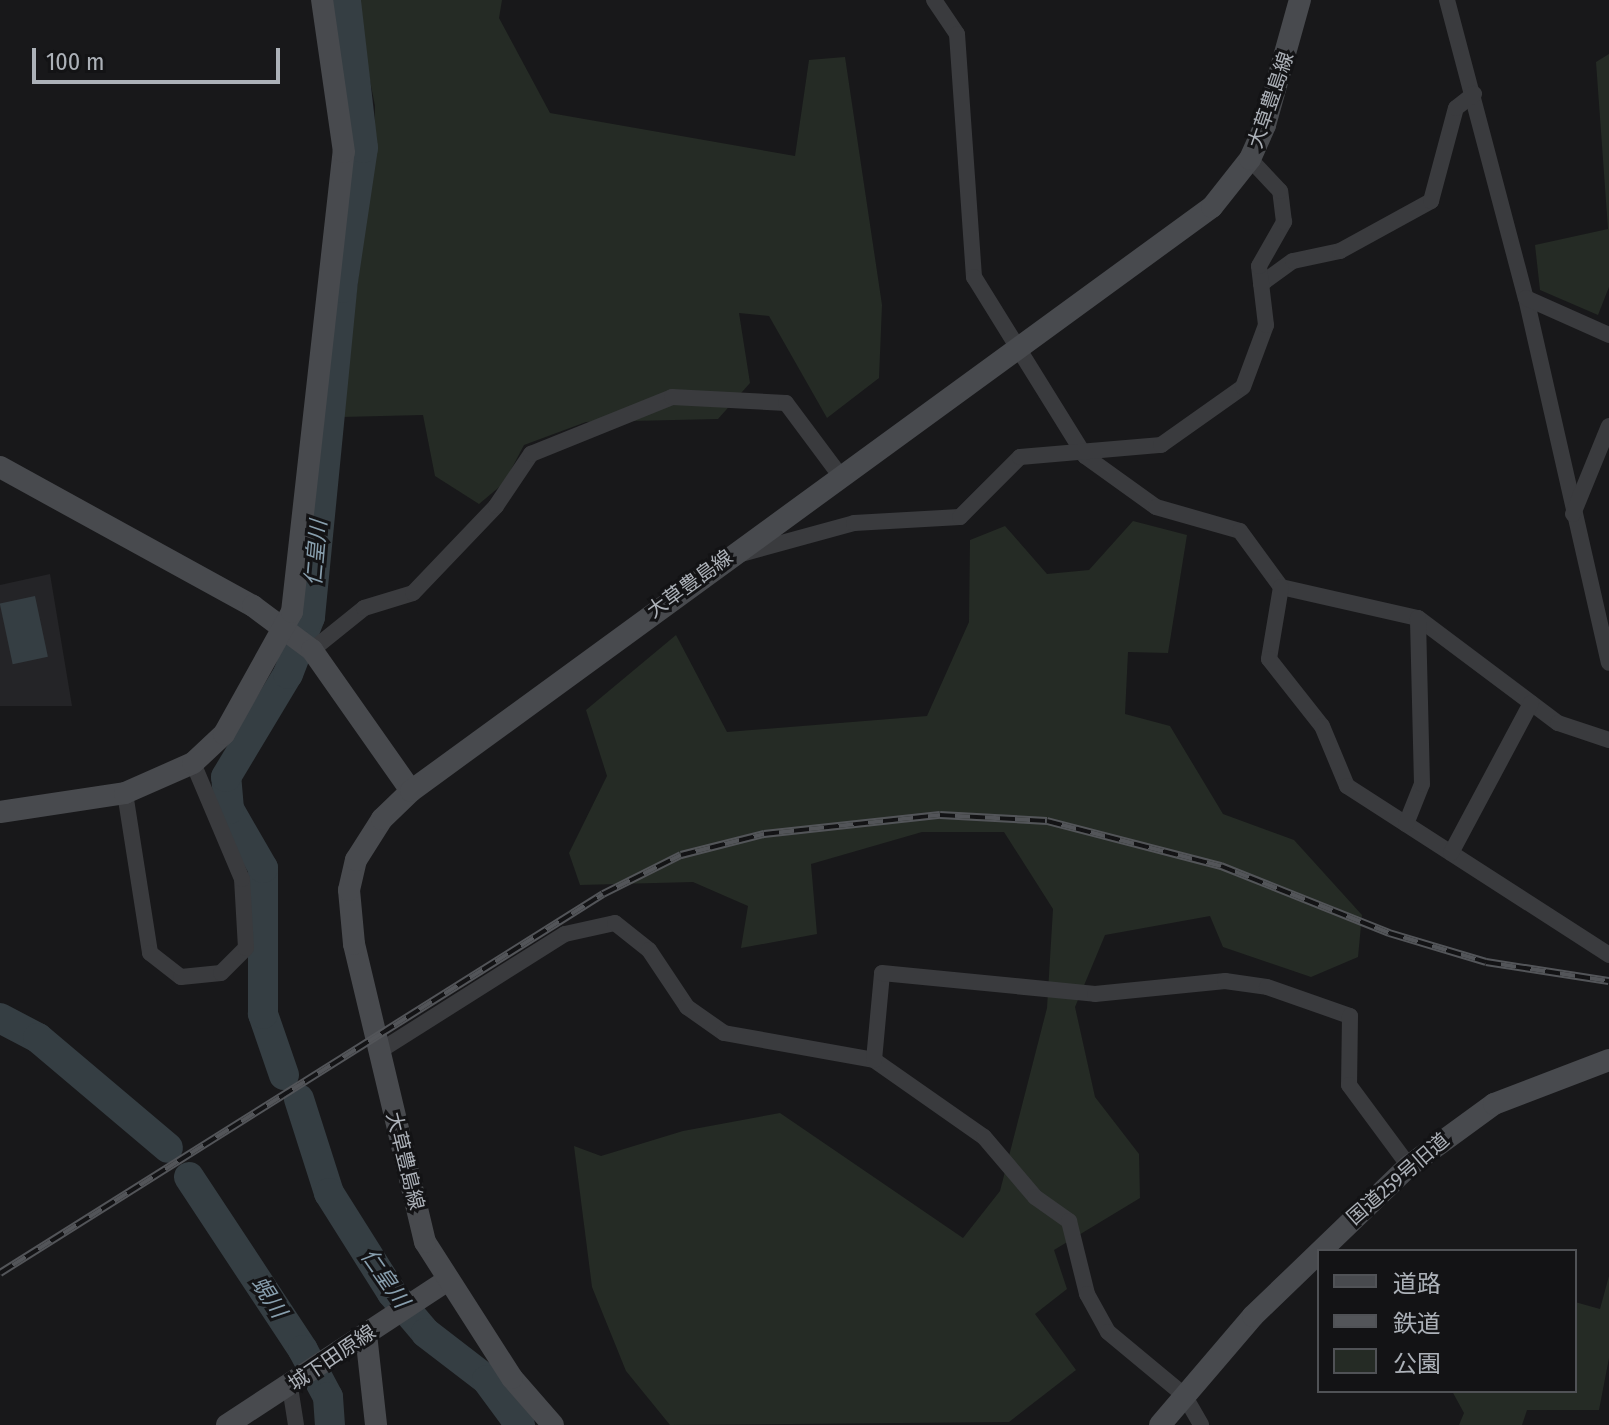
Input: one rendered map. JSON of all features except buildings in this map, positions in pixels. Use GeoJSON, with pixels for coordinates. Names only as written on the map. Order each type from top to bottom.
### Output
{"type":"FeatureCollection","features":[{"type":"Feature","properties":{"kind":"street"},"geometry":{"type":"LineString","coordinates":[[0,812],[125,793],[193,763],[224,734],[292,612],[344,152],[322,0]]}},
{"type":"Feature","properties":{"kind":"street"},"geometry":{"type":"LineString","coordinates":[[934,0],[957,34],[974,277],[1016,352],[1085,456],[1156,507],[1240,531],[1281,587],[1418,618],[1558,723],[1609,740]]}},
{"type":"Feature","properties":{"kind":"street","name":"大草豊島線"},"geometry":{"type":"LineString","coordinates":[[445,1282],[425,1242],[378,1052],[349,890],[356,860],[382,819],[411,791],[729,556],[842,478],[1212,207],[1250,159],[1286,63],[1300,0]]}},
{"type":"Feature","properties":{"kind":"street"},"geometry":{"type":"LineString","coordinates":[[1447,0],[1474,94],[1501,224],[1526,298],[1609,663]]}},
{"type":"Feature","properties":{"kind":"street"},"geometry":{"type":"LineString","coordinates":[[1261,284],[1293,261],[1340,251],[1431,201],[1456,108],[1474,94]]}},
{"type":"Feature","properties":{"kind":"street"},"geometry":{"type":"LineString","coordinates":[[729,556],[854,523],[960,517],[1020,457],[1085,456],[1161,445],[1243,387],[1266,325],[1259,266],[1284,222],[1280,191],[1250,159]]}},
{"type":"Feature","properties":{"kind":"street"},"geometry":{"type":"LineString","coordinates":[[1526,298],[1609,335]]}},
{"type":"Feature","properties":{"kind":"street"},"geometry":{"type":"LineString","coordinates":[[312,650],[364,608],[413,593],[496,506],[531,454],[672,397],[786,403],[842,478]]}},
{"type":"Feature","properties":{"kind":"street"},"geometry":{"type":"LineString","coordinates":[[1573,514],[1609,426]]}},
{"type":"Feature","properties":{"kind":"street"},"geometry":{"type":"LineString","coordinates":[[0,467],[283,629],[312,650],[411,791]]}},
{"type":"Feature","properties":{"kind":"street"},"geometry":{"type":"LineString","coordinates":[[1281,587],[1269,659],[1322,726],[1347,786],[1609,955]]}},
{"type":"Feature","properties":{"kind":"street"},"geometry":{"type":"LineString","coordinates":[[1406,824],[1422,784],[1418,618]]}},
{"type":"Feature","properties":{"kind":"street"},"geometry":{"type":"LineString","coordinates":[[1451,853],[1531,703]]}},
{"type":"Feature","properties":{"kind":"street"},"geometry":{"type":"LineString","coordinates":[[125,793],[150,953],[181,977],[221,973],[246,948],[242,879],[193,763]]}},
{"type":"Feature","properties":{"kind":"street"},"geometry":{"type":"LineString","coordinates":[[378,1052],[565,934],[615,923],[649,950],[687,1007],[724,1033],[874,1060],[984,1137],[1035,1197],[1069,1221],[1087,1294],[1108,1332],[1184,1395],[1201,1425]]}},
{"type":"Feature","properties":{"kind":"street"},"geometry":{"type":"LineString","coordinates":[[874,1060],[882,973],[1095,994],[1225,981],[1267,987],[1350,1016],[1349,1085],[1409,1166]]}},
{"type":"Feature","properties":{"kind":"street","name":"国道259号旧道"},"geometry":{"type":"LineString","coordinates":[[1323,1249],[1409,1166],[1494,1104],[1609,1060]]}},
{"type":"Feature","properties":{"kind":"street","name":"国道259号旧道"},"geometry":{"type":"LineString","coordinates":[[1160,1425],[1253,1316],[1317,1254]]}},
{"type":"Feature","properties":{"kind":"street"},"geometry":{"type":"LineString","coordinates":[[445,1282],[553,1425]]}},
{"type":"Feature","properties":{"kind":"street","name":"城下田原線"},"geometry":{"type":"LineString","coordinates":[[227,1425],[290,1387],[337,1352],[445,1282]]}},
{"type":"Feature","properties":{"kind":"street"},"geometry":{"type":"LineString","coordinates":[[366,1334],[376,1425]]}},
{"type":"Feature","properties":{"kind":"street"},"geometry":{"type":"LineString","coordinates":[[290,1387],[296,1425]]}},
{"type":"Feature","properties":{"kind":"shaded area"},"geometry":{"type":"Polygon","coordinates":[[[50,574],[72,706],[0,706],[0,585],[50,574]]]}},
{"type":"Feature","properties":{"kind":"shaded area"},"geometry":{"type":"Polygon","coordinates":[[[35,596],[48,657],[13,664],[0,603],[35,596]]]}},
{"type":"Feature","properties":{"kind":"green space"},"geometry":{"type":"Polygon","coordinates":[[[354,0],[502,0],[499,18],[550,113],[795,156],[809,60],[845,57],[882,305],[879,378],[827,418],[769,316],[739,313],[750,383],[718,419],[586,422],[524,445],[504,483],[479,504],[435,476],[423,415],[341,417],[374,151],[375,106],[354,0]]]}},
{"type":"Feature","properties":{"kind":"green space"},"geometry":{"type":"Polygon","coordinates":[[[1609,54],[1609,287],[1598,315],[1540,290],[1535,245],[1608,229],[1596,62],[1609,54]]]}},
{"type":"Feature","properties":{"kind":"green space"},"geometry":{"type":"Polygon","coordinates":[[[1133,521],[1187,535],[1168,653],[1128,652],[1125,714],[1170,726],[1223,814],[1294,840],[1362,915],[1358,957],[1311,977],[1223,947],[1210,916],[1105,935],[1075,1007],[1095,1097],[1139,1154],[1140,1198],[1054,1250],[1067,1289],[1035,1314],[1076,1370],[1009,1422],[670,1425],[626,1371],[592,1287],[574,1146],[601,1156],[683,1131],[780,1113],[963,1238],[1000,1191],[1047,1008],[1053,909],[1004,832],[922,832],[811,864],[817,934],[741,948],[748,906],[693,882],[580,885],[569,853],[607,776],[586,710],[676,635],[727,732],[927,716],[969,622],[970,540],[1005,526],[1047,574],[1089,570],[1133,521]]]}},
{"type":"Feature","properties":{"kind":"green space"},"geometry":{"type":"Polygon","coordinates":[[[1609,1276],[1609,1358],[1599,1410],[1527,1410],[1522,1425],[1459,1425],[1464,1413],[1453,1393],[1577,1393],[1577,1303],[1600,1309],[1609,1276]]]}},
{"type":"Feature","properties":{"kind":"waterway","name":"仁皇川"},"geometry":{"type":"LineString","coordinates":[[284,1075],[263,1014],[263,868],[229,809],[226,777],[288,674],[310,617],[342,288],[363,148],[346,0]]}},
{"type":"Feature","properties":{"kind":"waterway","name":"蜆川"},"geometry":{"type":"LineString","coordinates":[[0,1018],[38,1038],[168,1148]]}},
{"type":"Feature","properties":{"kind":"waterway","name":"仁皇川"},"geometry":{"type":"LineString","coordinates":[[299,1099],[329,1193],[392,1293],[426,1333],[487,1380],[520,1425]]}},
{"type":"Feature","properties":{"kind":"waterway","name":"蜆川"},"geometry":{"type":"LineString","coordinates":[[189,1177],[303,1350],[328,1397],[330,1425]]}},
{"type":"Feature","properties":{"kind":"railway"},"geometry":{"type":"LineString","coordinates":[[0,1273],[603,894],[681,855],[764,834],[940,815],[1047,821],[1221,866],[1389,933],[1486,962],[1609,981]]}}]}
